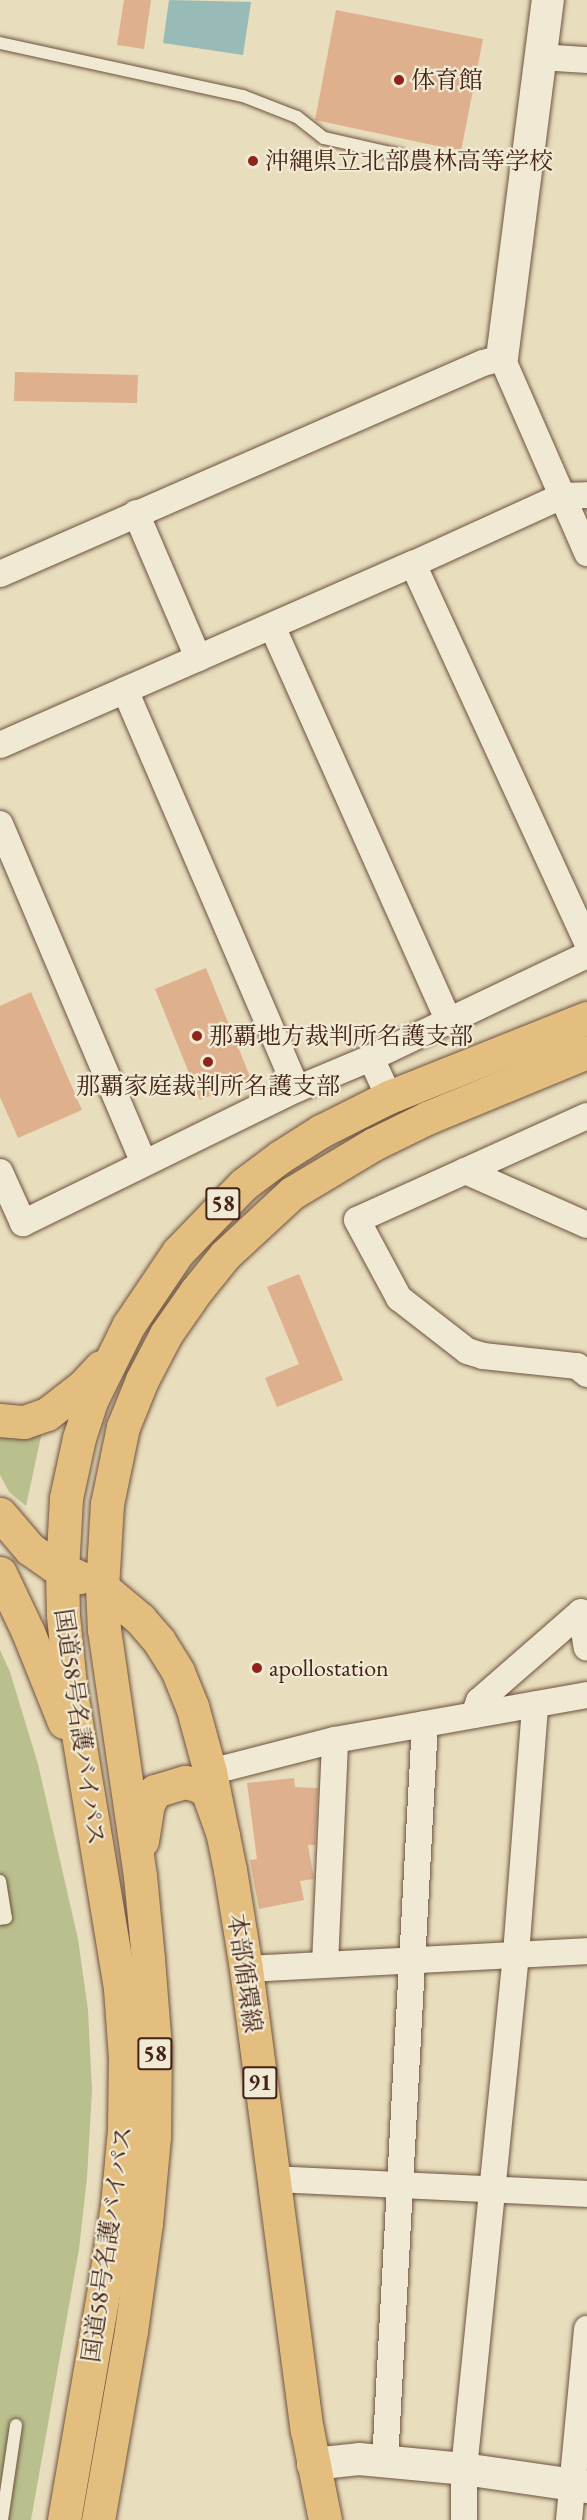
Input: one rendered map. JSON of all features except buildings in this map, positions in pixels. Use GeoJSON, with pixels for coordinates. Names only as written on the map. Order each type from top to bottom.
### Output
{"type":"FeatureCollection","features":[{"type":"Feature","properties":{"kind":"main road","name":"国道58号名護バイパス"},"geometry":{"type":"LineString","coordinates":[[64,2520],[117,2205],[124,2129],[125,2058],[120,1988],[82,1765],[66,1648],[62,1570],[66,1498],[79,1438],[91,1401],[110,1358],[139,1308],[178,1252],[244,1184],[280,1156],[321,1131],[389,1097],[587,1018]]}},
{"type":"Feature","properties":{"kind":"main road","name":"国道58号名護バイパス"},"geometry":{"type":"LineString","coordinates":[[98,2520],[132,2320],[146,2223],[154,2137],[155,2048],[140,1876],[117,1732],[104,1630],[102,1587],[107,1504],[123,1427],[132,1403],[166,1334],[225,1255],[292,1193],[347,1159],[427,1118],[587,1052]]}},
{"type":"Feature","properties":{"kind":"main road"},"geometry":{"type":"LineString","coordinates":[[0,1420],[24,1422],[47,1414],[83,1386],[110,1358]]}},
{"type":"Feature","properties":{"kind":"main road","name":"本部循環線"},"geometry":{"type":"LineString","coordinates":[[0,1514],[30,1549],[62,1570],[102,1587],[140,1618],[159,1641],[177,1672],[195,1716],[223,1835],[246,1969],[313,2464],[325,2520]]}},
{"type":"Feature","properties":{"kind":"main road"},"geometry":{"type":"LineString","coordinates":[[0,1573],[28,1632],[82,1765]]}},
{"type":"Feature","properties":{"kind":"main road"},"geometry":{"type":"LineString","coordinates":[[140,1876],[143,1827],[148,1804],[155,1791],[165,1786],[185,1782],[200,1786],[208,1793],[223,1835]]}},
{"type":"Feature","properties":{"kind":"street"},"geometry":{"type":"LineString","coordinates":[[548,0],[502,358],[574,496],[587,553]]}},
{"type":"Feature","properties":{"kind":"street"},"geometry":{"type":"LineString","coordinates":[[540,57],[587,60]]}},
{"type":"Feature","properties":{"kind":"street"},"geometry":{"type":"LineString","coordinates":[[0,574],[483,363],[502,358]]}},
{"type":"Feature","properties":{"kind":"street"},"geometry":{"type":"LineString","coordinates":[[0,745],[574,496]]}},
{"type":"Feature","properties":{"kind":"street"},"geometry":{"type":"LineString","coordinates":[[136,513],[198,658]]}},
{"type":"Feature","properties":{"kind":"street"},"geometry":{"type":"LineString","coordinates":[[413,564],[587,942]]}},
{"type":"Feature","properties":{"kind":"street"},"geometry":{"type":"LineString","coordinates":[[272,626],[448,1020]]}},
{"type":"Feature","properties":{"kind":"street"},"geometry":{"type":"LineString","coordinates":[[125,690],[297,1089]]}},
{"type":"Feature","properties":{"kind":"street"},"geometry":{"type":"LineString","coordinates":[[0,824],[144,1163]]}},
{"type":"Feature","properties":{"kind":"street"},"geometry":{"type":"LineString","coordinates":[[0,1173],[23,1223],[297,1089],[371,1058],[587,955]]}},
{"type":"Feature","properties":{"kind":"street"},"geometry":{"type":"LineString","coordinates":[[371,1058],[389,1097]]}},
{"type":"Feature","properties":{"kind":"street"},"geometry":{"type":"LineString","coordinates":[[587,1116],[357,1220],[399,1298],[467,1351],[483,1356],[577,1366],[587,1374]]}},
{"type":"Feature","properties":{"kind":"street"},"geometry":{"type":"LineString","coordinates":[[465,1172],[587,1225]]}},
{"type":"Feature","properties":{"kind":"street"},"geometry":{"type":"LineString","coordinates":[[474,1715],[479,1701],[582,1612],[587,1648]]}},
{"type":"Feature","properties":{"kind":"street"},"geometry":{"type":"LineString","coordinates":[[210,1772],[335,1740],[587,1695]]}},
{"type":"Feature","properties":{"kind":"street"},"geometry":{"type":"LineString","coordinates":[[464,2520],[464,2469],[516,1954],[535,1705]]}},
{"type":"Feature","properties":{"kind":"street"},"geometry":{"type":"LineString","coordinates":[[385,2462],[425,1724]]}},
{"type":"Feature","properties":{"kind":"street"},"geometry":{"type":"LineString","coordinates":[[325,1964],[335,1740]]}},
{"type":"Feature","properties":{"kind":"street"},"geometry":{"type":"LineString","coordinates":[[246,1969],[587,1951]]}},
{"type":"Feature","properties":{"kind":"street"},"geometry":{"type":"LineString","coordinates":[[273,2179],[587,2194]]}},
{"type":"Feature","properties":{"kind":"street"},"geometry":{"type":"LineString","coordinates":[[569,2520],[580,2486],[587,2329]]}},
{"type":"Feature","properties":{"kind":"street"},"geometry":{"type":"LineString","coordinates":[[313,2464],[345,2459],[385,2462],[464,2469],[580,2486]]}},
{"type":"Feature","properties":{"kind":"lane"},"geometry":{"type":"LineString","coordinates":[[0,43],[243,96],[297,117],[324,138],[399,155]]}},
{"type":"Feature","properties":{"kind":"lane"},"geometry":{"type":"LineString","coordinates":[[0,1881],[6,1917],[0,1918]]}},
{"type":"Feature","properties":{"kind":"lane"},"geometry":{"type":"LineString","coordinates":[[0,2462],[16,2425],[2,2520]]}},
{"type":"Feature","properties":{"kind":"green space"},"geometry":{"type":"Polygon","coordinates":[[[43,1427],[26,1506],[9,1492],[0,1475],[0,1433],[43,1427]]]}},
{"type":"Feature","properties":{"kind":"green space"},"geometry":{"type":"Polygon","coordinates":[[[0,1650],[10,1672],[38,1764],[78,1939],[88,2010],[92,2090],[87,2178],[79,2249],[31,2520],[0,2520],[0,1650]]]}},
{"type":"Feature","properties":{"kind":"water"},"geometry":{"type":"Polygon","coordinates":[[[169,0],[251,2],[243,55],[163,43],[169,0]]]}},
{"type":"Feature","properties":{"kind":"place","name":"体育館"},"geometry":{"type":"Point","coordinates":[399,80]}},
{"type":"Feature","properties":{"kind":"place","name":"沖縄県立北部農林高等学校"},"geometry":{"type":"Point","coordinates":[253,161]}},
{"type":"Feature","properties":{"kind":"place","name":"那覇地方裁判所名護支部"},"geometry":{"type":"Point","coordinates":[197,1036]}},
{"type":"Feature","properties":{"kind":"place","name":"那覇家庭裁判所名護支部"},"geometry":{"type":"Point","coordinates":[208,1062]}},
{"type":"Feature","properties":{"kind":"place","name":"apollostation"},"geometry":{"type":"Point","coordinates":[257,1668]}}]}
